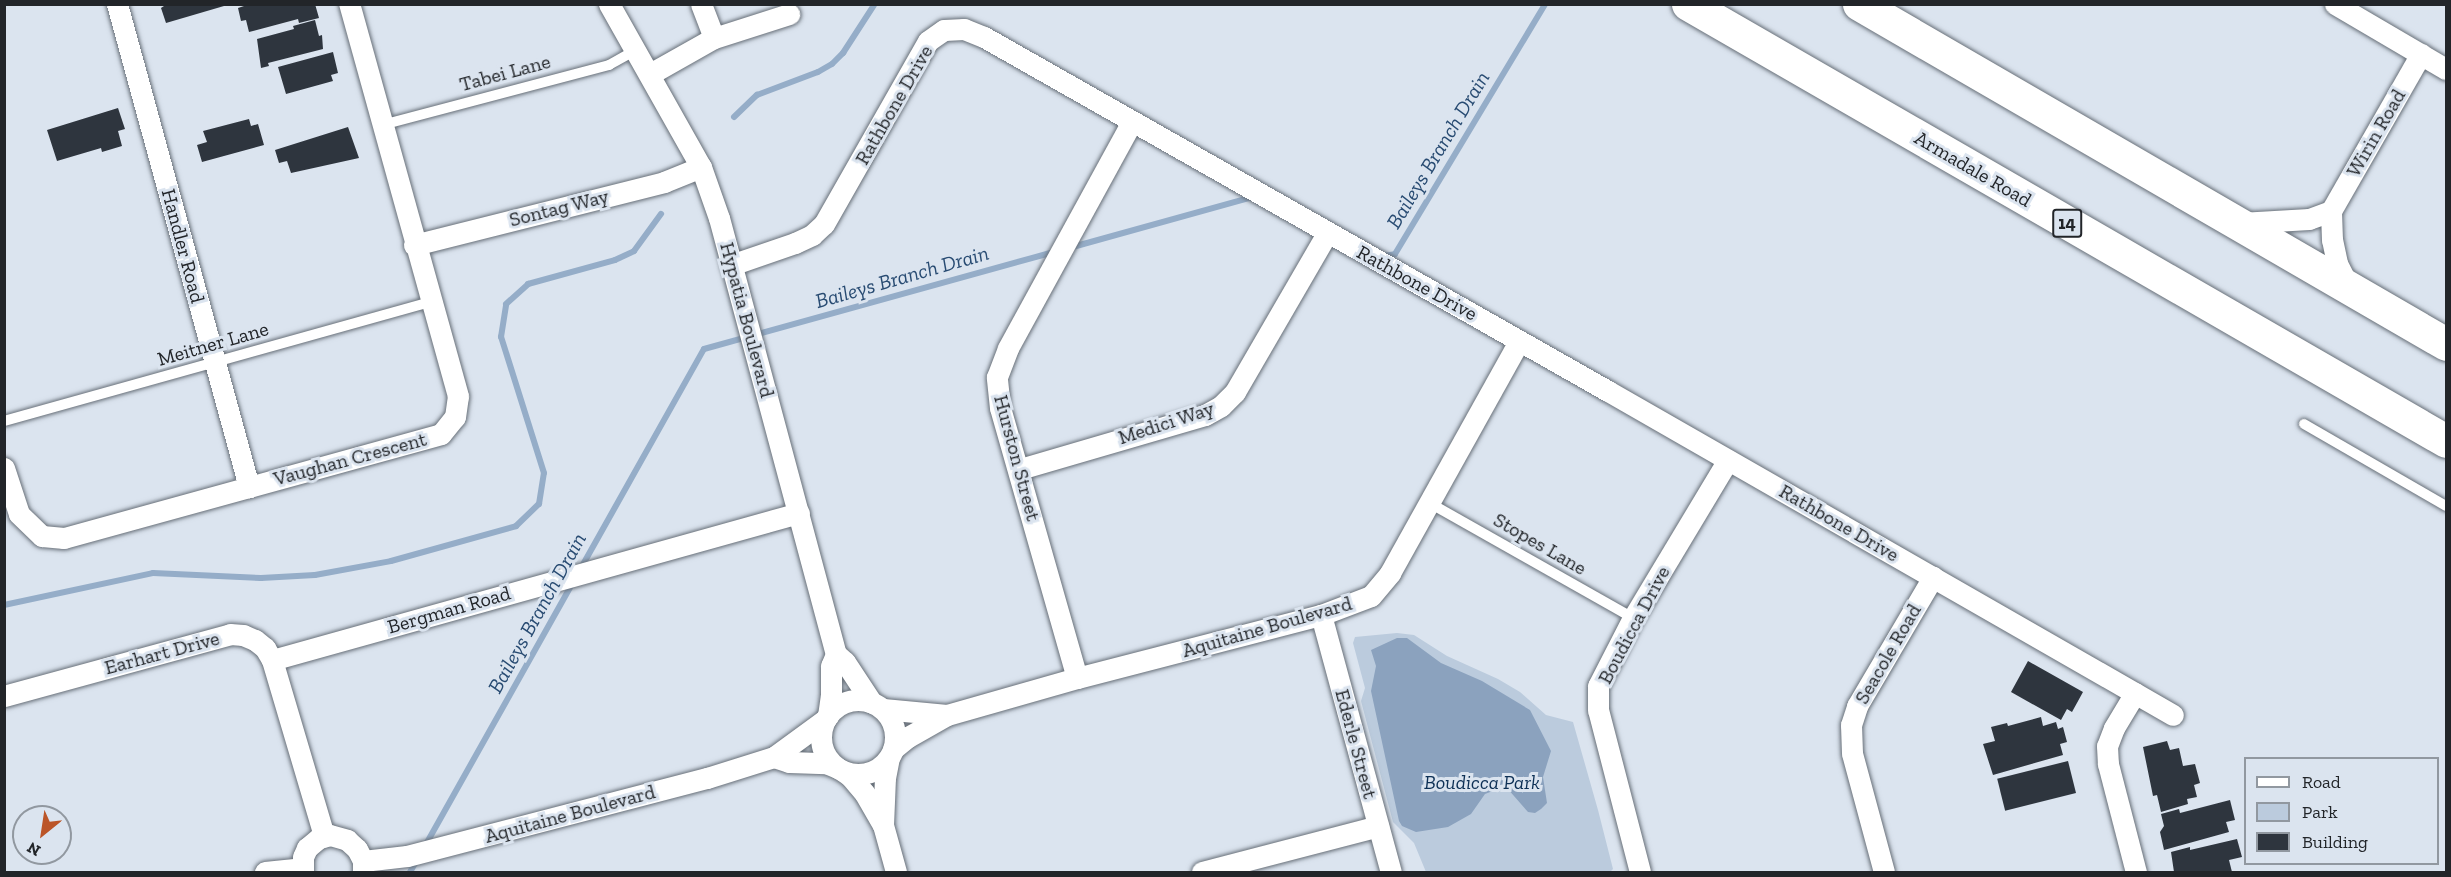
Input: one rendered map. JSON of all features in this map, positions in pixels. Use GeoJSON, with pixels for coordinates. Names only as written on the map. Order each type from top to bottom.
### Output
{"type":"FeatureCollection","features":[{"type":"Feature","properties":{"kind":"highway","name":"Armadale Road"},"geometry":{"type":"LineString","coordinates":[[1688,4],[2446,441]]}},
{"type":"Feature","properties":{"kind":"highway"},"geometry":{"type":"LineString","coordinates":[[1858,4],[2446,344]]}},
{"type":"Feature","properties":{"kind":"street","name":"Handler Road"},"geometry":{"type":"LineString","coordinates":[[117,4],[249,487]]}},
{"type":"Feature","properties":{"kind":"street","name":"Vaughan Crescent"},"geometry":{"type":"LineString","coordinates":[[4,468],[19,514],[42,536],[64,538],[441,434],[455,417],[458,396],[414,245],[349,4]]}},
{"type":"Feature","properties":{"kind":"street","name":"Hypatia Boulevard"},"geometry":{"type":"LineString","coordinates":[[609,4],[701,167],[732,265],[836,654],[845,662],[878,706]]}},
{"type":"Feature","properties":{"kind":"street"},"geometry":{"type":"LineString","coordinates":[[701,4],[714,38]]}},
{"type":"Feature","properties":{"kind":"street"},"geometry":{"type":"LineString","coordinates":[[2335,4],[2446,69]]}},
{"type":"Feature","properties":{"kind":"street"},"geometry":{"type":"LineString","coordinates":[[650,74],[714,38],[789,14]]}},
{"type":"Feature","properties":{"kind":"street","name":"Rathbone Drive"},"geometry":{"type":"LineString","coordinates":[[732,265],[795,243],[812,235],[824,224],[928,42],[945,30],[964,29],[984,37],[1131,123],[1519,341],[2173,715]]}},
{"type":"Feature","properties":{"kind":"street","name":"Wirin Road"},"geometry":{"type":"LineString","coordinates":[[2331,211],[2421,54]]}},
{"type":"Feature","properties":{"kind":"street","name":"Hurston Street"},"geometry":{"type":"LineString","coordinates":[[1077,678],[1020,469],[1000,408],[997,377],[1008,348],[1131,123]]}},
{"type":"Feature","properties":{"kind":"street","name":"Sontag Way"},"geometry":{"type":"LineString","coordinates":[[414,245],[664,182],[701,167]]}},
{"type":"Feature","properties":{"kind":"street"},"geometry":{"type":"LineString","coordinates":[[2240,223],[2309,219],[2331,211],[2332,240],[2337,263],[2350,288]]}},
{"type":"Feature","properties":{"kind":"street","name":"Medici Way"},"geometry":{"type":"LineString","coordinates":[[1020,469],[1205,415],[1221,406],[1235,392],[1327,233]]}},
{"type":"Feature","properties":{"kind":"street","name":"Aquitaine Boulevard"},"geometry":{"type":"LineString","coordinates":[[947,716],[1077,678],[1321,615],[1371,596],[1390,573],[1519,341]]}},
{"type":"Feature","properties":{"kind":"street","name":"Boudicca Drive"},"geometry":{"type":"LineString","coordinates":[[1640,873],[1599,710],[1598,686],[1634,618],[1728,460]]}},
{"type":"Feature","properties":{"kind":"street","name":"Bergman Road"},"geometry":{"type":"LineString","coordinates":[[272,660],[799,513]]}},
{"type":"Feature","properties":{"kind":"street","name":"Seacole Road"},"geometry":{"type":"LineString","coordinates":[[1884,873],[1852,753],[1851,725],[1857,706],[1933,577]]}},
{"type":"Feature","properties":{"kind":"street","name":"Ederle Street"},"geometry":{"type":"LineString","coordinates":[[1321,615],[1391,873]]}},
{"type":"Feature","properties":{"kind":"street","name":"Earhart Drive"},"geometry":{"type":"LineString","coordinates":[[4,696],[230,634],[243,635],[255,640],[265,648],[272,660],[324,836]]}},
{"type":"Feature","properties":{"kind":"street","name":"Hypatia Boulevard"},"geometry":{"type":"LineString","coordinates":[[827,717],[831,695],[831,666],[836,654]]}},
{"type":"Feature","properties":{"kind":"street"},"geometry":{"type":"LineString","coordinates":[[2135,693],[2114,728],[2107,746],[2108,765],[2136,873]]}},
{"type":"Feature","properties":{"kind":"street"},"geometry":{"type":"LineString","coordinates":[[896,873],[883,825],[865,794],[850,776],[826,754],[822,746],[822,727],[836,707],[860,700],[878,706],[947,716]]}},
{"type":"Feature","properties":{"kind":"street"},"geometry":{"type":"LineString","coordinates":[[878,706],[894,728],[885,778],[883,825]]}},
{"type":"Feature","properties":{"kind":"street"},"geometry":{"type":"LineString","coordinates":[[840,769],[863,774],[873,771],[917,731],[947,716]]}},
{"type":"Feature","properties":{"kind":"street","name":"Aquitaine Boulevard"},"geometry":{"type":"LineString","coordinates":[[363,867],[706,778],[774,757],[827,717]]}},
{"type":"Feature","properties":{"kind":"street","name":"Aquitaine Boulevard"},"geometry":{"type":"LineString","coordinates":[[774,757],[789,762],[815,761],[840,769]]}},
{"type":"Feature","properties":{"kind":"street"},"geometry":{"type":"LineString","coordinates":[[1202,873],[1378,826]]}},
{"type":"Feature","properties":{"kind":"street"},"geometry":{"type":"LineString","coordinates":[[265,873],[302,871],[307,848],[324,836],[347,840],[357,849],[363,867]]}},
{"type":"Feature","properties":{"kind":"lane","name":"Tabei Lane"},"geometry":{"type":"LineString","coordinates":[[382,125],[609,65],[636,51]]}},
{"type":"Feature","properties":{"kind":"lane","name":"Meitner Lane"},"geometry":{"type":"LineString","coordinates":[[4,421],[431,302]]}},
{"type":"Feature","properties":{"kind":"lane"},"geometry":{"type":"LineString","coordinates":[[2304,424],[2446,506]]}},
{"type":"Feature","properties":{"kind":"lane","name":"Stopes Lane"},"geometry":{"type":"LineString","coordinates":[[1428,501],[1634,618]]}},
{"type":"Feature","properties":{"kind":"green space","name":"Boudicca Park"},"geometry":{"type":"Polygon","coordinates":[[[1397,633],[1414,635],[1447,656],[1498,679],[1520,692],[1546,715],[1573,722],[1613,869],[1610,872],[1426,872],[1414,843],[1393,822],[1361,701],[1365,688],[1353,643],[1355,637],[1397,633]]]}},
{"type":"Feature","properties":{"kind":"green space"},"geometry":{"type":"Polygon","coordinates":[[[1397,638],[1407,638],[1441,663],[1482,681],[1530,710],[1551,751],[1543,777],[1547,803],[1541,809],[1535,813],[1528,812],[1507,788],[1503,787],[1485,794],[1471,814],[1448,827],[1416,832],[1402,826],[1399,821],[1371,691],[1376,666],[1371,650],[1397,638]]]}},
{"type":"Feature","properties":{"kind":"building"},"geometry":{"type":"Polygon","coordinates":[[[167,4],[223,4],[224,6],[166,23],[161,8],[167,4]]]}},
{"type":"Feature","properties":{"kind":"building"},"geometry":{"type":"Polygon","coordinates":[[[250,4],[315,4],[319,18],[299,23],[298,19],[249,32],[246,20],[241,21],[238,8],[250,4]]]}},
{"type":"Feature","properties":{"kind":"building"},"geometry":{"type":"Polygon","coordinates":[[[315,20],[319,36],[322,35],[323,49],[268,63],[269,66],[261,68],[257,39],[294,29],[293,26],[315,20]]]}},
{"type":"Feature","properties":{"kind":"building"},"geometry":{"type":"Polygon","coordinates":[[[333,52],[338,73],[331,75],[333,81],[286,94],[278,67],[333,52]]]}},
{"type":"Feature","properties":{"kind":"building"},"geometry":{"type":"Polygon","coordinates":[[[118,108],[125,129],[118,131],[122,146],[102,152],[101,148],[57,161],[47,130],[118,108]]]}},
{"type":"Feature","properties":{"kind":"building"},"geometry":{"type":"Polygon","coordinates":[[[249,119],[251,126],[258,124],[264,145],[202,162],[197,145],[207,142],[203,131],[249,119]]]}},
{"type":"Feature","properties":{"kind":"building"},"geometry":{"type":"Polygon","coordinates":[[[348,127],[359,158],[291,173],[287,161],[279,163],[275,150],[348,127]]]}},
{"type":"Feature","properties":{"kind":"building"},"geometry":{"type":"Polygon","coordinates":[[[2028,661],[2083,692],[2072,712],[2067,709],[2061,720],[2011,692],[2028,661]]]}},
{"type":"Feature","properties":{"kind":"building"},"geometry":{"type":"Polygon","coordinates":[[[2041,717],[2043,726],[2056,722],[2058,729],[2063,727],[2067,742],[2060,744],[2063,755],[1993,775],[1983,744],[1995,741],[1991,727],[2007,723],[2008,726],[2041,717]]]}},
{"type":"Feature","properties":{"kind":"building"},"geometry":{"type":"Polygon","coordinates":[[[2167,741],[2170,750],[2179,748],[2183,766],[2195,764],[2200,783],[2194,785],[2197,797],[2187,799],[2188,804],[2161,812],[2157,795],[2153,796],[2143,747],[2167,741]]]}},
{"type":"Feature","properties":{"kind":"building"},"geometry":{"type":"Polygon","coordinates":[[[2068,761],[2076,793],[2005,811],[1997,779],[2068,761]]]}},
{"type":"Feature","properties":{"kind":"building"},"geometry":{"type":"Polygon","coordinates":[[[2230,800],[2235,820],[2226,822],[2229,832],[2164,850],[2160,832],[2164,826],[2161,814],[2179,809],[2180,813],[2230,800]]]}},
{"type":"Feature","properties":{"kind":"building"},"geometry":{"type":"Polygon","coordinates":[[[2237,839],[2242,857],[2229,860],[2232,872],[2174,872],[2171,852],[2237,839]]]}},
{"type":"Feature","properties":{"kind":"waterway","name":"Baileys Branch Drain"},"geometry":{"type":"LineString","coordinates":[[1384,256],[1395,254],[1545,4]]}},
{"type":"Feature","properties":{"kind":"waterway"},"geometry":{"type":"LineString","coordinates":[[734,117],[757,95],[818,72],[832,64],[843,53],[874,5]]}},
{"type":"Feature","properties":{"kind":"waterway","name":"Baileys Branch Drain"},"geometry":{"type":"LineString","coordinates":[[1069,248],[1253,197]]}},
{"type":"Feature","properties":{"kind":"waterway"},"geometry":{"type":"LineString","coordinates":[[4,605],[153,573],[261,578],[315,575],[391,561],[516,526],[539,504],[544,473],[501,337],[506,304],[528,284],[615,260],[634,251],[661,214]]}},
{"type":"Feature","properties":{"kind":"waterway","name":"Baileys Branch Drain"},"geometry":{"type":"LineString","coordinates":[[581,568],[704,349],[1054,252]]}},
{"type":"Feature","properties":{"kind":"waterway","name":"Baileys Branch Drain"},"geometry":{"type":"LineString","coordinates":[[425,846],[573,582]]}},
{"type":"Feature","properties":{"kind":"waterway","name":"Baileys Branch Drain"},"geometry":{"type":"LineString","coordinates":[[410,872],[417,860]]}}]}
